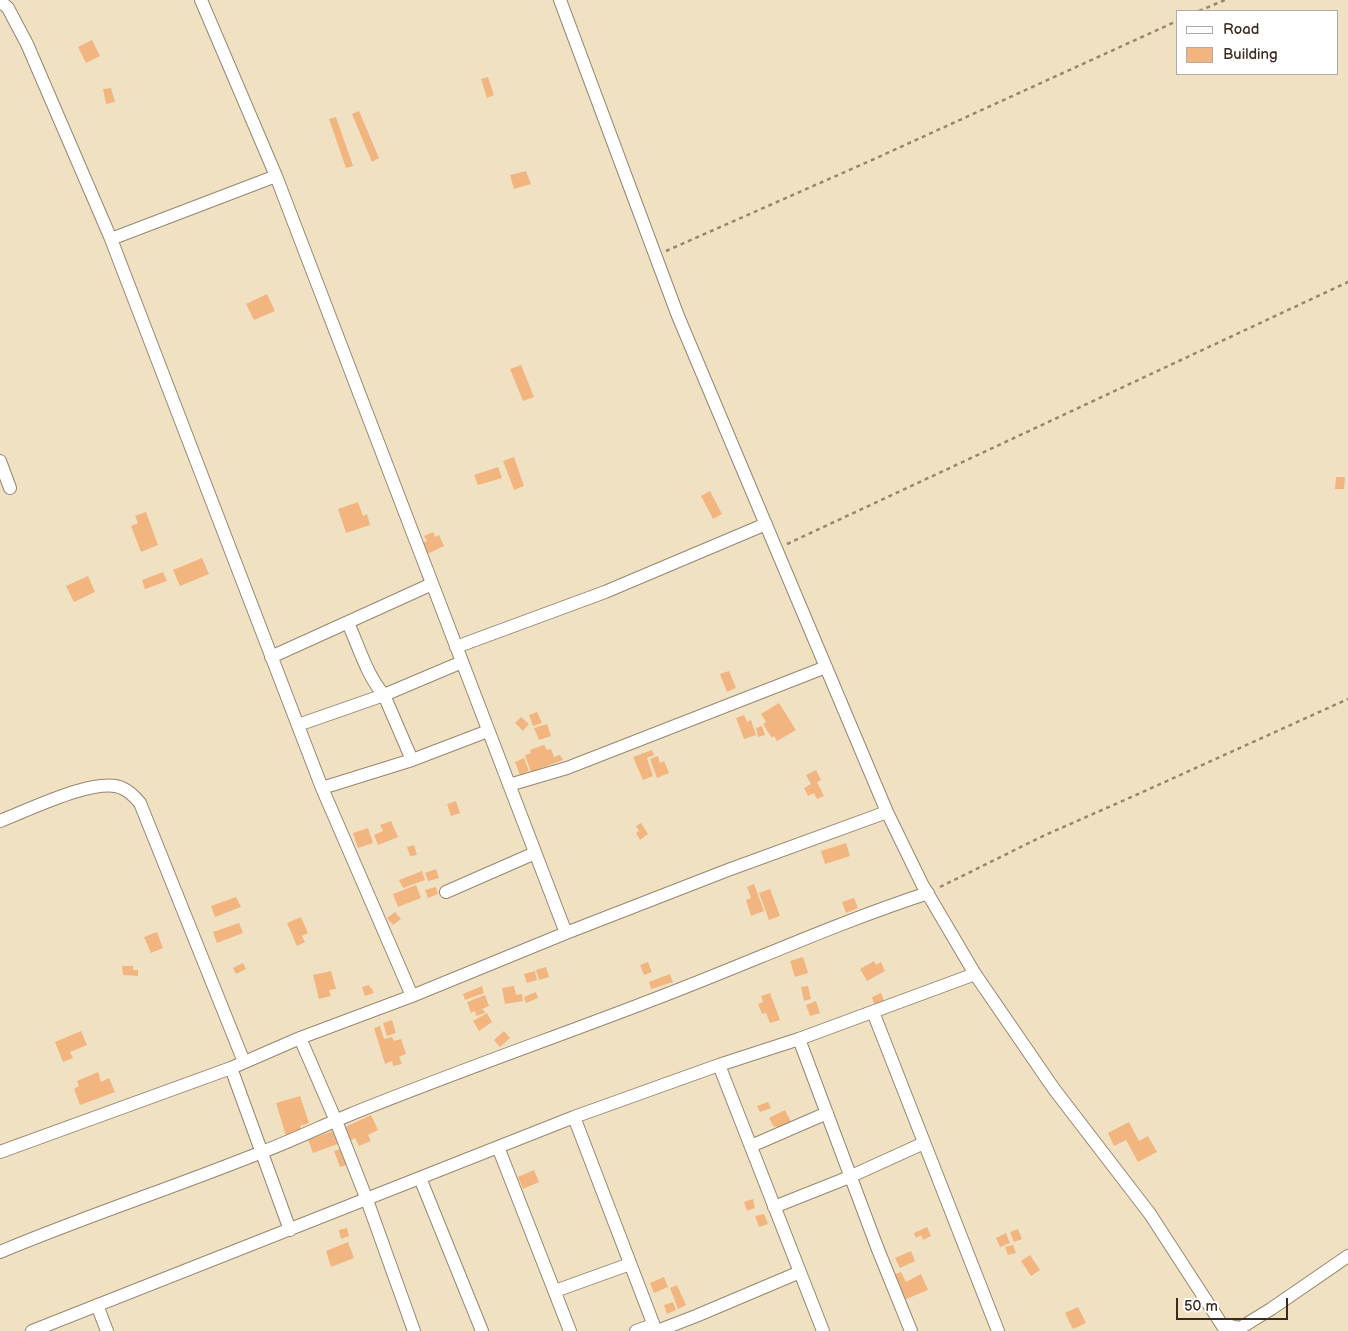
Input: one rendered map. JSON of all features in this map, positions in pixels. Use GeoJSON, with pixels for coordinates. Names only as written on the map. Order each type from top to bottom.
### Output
{"type":"FeatureCollection","features":[{"type":"Feature","properties":{"kind":"street"},"geometry":{"type":"LineString","coordinates":[[201,0],[276,176],[566,933]]}},
{"type":"Feature","properties":{"kind":"street"},"geometry":{"type":"LineString","coordinates":[[560,0],[678,316],[887,812],[928,893],[976,974],[1054,1089],[1150,1214],[1224,1327],[1240,1328],[1348,1256]]}},
{"type":"Feature","properties":{"kind":"street"},"geometry":{"type":"LineString","coordinates":[[0,1],[8,8],[27,44],[111,239],[322,788],[412,996]]}},
{"type":"Feature","properties":{"kind":"street"},"geometry":{"type":"LineString","coordinates":[[111,239],[276,176]]}},
{"type":"Feature","properties":{"kind":"street"},"geometry":{"type":"LineString","coordinates":[[0,461],[10,488]]}},
{"type":"Feature","properties":{"kind":"street"},"geometry":{"type":"LineString","coordinates":[[456,648],[605,592],[766,524]]}},
{"type":"Feature","properties":{"kind":"street"},"geometry":{"type":"LineString","coordinates":[[271,657],[432,584]]}},
{"type":"Feature","properties":{"kind":"street"},"geometry":{"type":"LineString","coordinates":[[348,623],[370,674],[377,688],[384,695],[412,760]]}},
{"type":"Feature","properties":{"kind":"street"},"geometry":{"type":"LineString","coordinates":[[298,725],[384,695],[462,662]]}},
{"type":"Feature","properties":{"kind":"street"},"geometry":{"type":"LineString","coordinates":[[509,785],[568,768],[826,667]]}},
{"type":"Feature","properties":{"kind":"street"},"geometry":{"type":"LineString","coordinates":[[322,788],[412,760],[488,731]]}},
{"type":"Feature","properties":{"kind":"street"},"geometry":{"type":"LineString","coordinates":[[0,821],[88,787],[109,785],[121,787],[135,798],[140,803],[244,1062]]}},
{"type":"Feature","properties":{"kind":"street"},"geometry":{"type":"LineString","coordinates":[[0,1152],[231,1068],[300,1038],[412,996],[566,933],[728,870],[887,812]]}},
{"type":"Feature","properties":{"kind":"street"},"geometry":{"type":"LineString","coordinates":[[446,892],[535,853]]}},
{"type":"Feature","properties":{"kind":"street"},"geometry":{"type":"LineString","coordinates":[[0,1252],[262,1152],[483,1063],[640,1005],[876,910],[928,893]]}},
{"type":"Feature","properties":{"kind":"street"},"geometry":{"type":"LineString","coordinates":[[32,1331],[574,1117],[719,1064],[799,1039],[976,974]]}},
{"type":"Feature","properties":{"kind":"street"},"geometry":{"type":"LineString","coordinates":[[873,1012],[998,1331]]}},
{"type":"Feature","properties":{"kind":"street"},"geometry":{"type":"LineString","coordinates":[[300,1038],[336,1121],[367,1200],[414,1331]]}},
{"type":"Feature","properties":{"kind":"street"},"geometry":{"type":"LineString","coordinates":[[799,1039],[911,1331]]}},
{"type":"Feature","properties":{"kind":"street"},"geometry":{"type":"LineString","coordinates":[[719,1064],[823,1331]]}},
{"type":"Feature","properties":{"kind":"street"},"geometry":{"type":"LineString","coordinates":[[231,1068],[290,1230]]}},
{"type":"Feature","properties":{"kind":"street"},"geometry":{"type":"LineString","coordinates":[[751,1146],[827,1113]]}},
{"type":"Feature","properties":{"kind":"street"},"geometry":{"type":"LineString","coordinates":[[574,1117],[655,1329]]}},
{"type":"Feature","properties":{"kind":"street"},"geometry":{"type":"LineString","coordinates":[[774,1207],[851,1177],[924,1143]]}},
{"type":"Feature","properties":{"kind":"street"},"geometry":{"type":"LineString","coordinates":[[498,1147],[570,1331]]}},
{"type":"Feature","properties":{"kind":"street"},"geometry":{"type":"LineString","coordinates":[[420,1178],[482,1331]]}},
{"type":"Feature","properties":{"kind":"street"},"geometry":{"type":"LineString","coordinates":[[555,1291],[630,1264]]}},
{"type":"Feature","properties":{"kind":"street"},"geometry":{"type":"LineString","coordinates":[[636,1331],[655,1329],[696,1316],[800,1272]]}},
{"type":"Feature","properties":{"kind":"street"},"geometry":{"type":"LineString","coordinates":[[97,1305],[107,1331]]}},
{"type":"Feature","properties":{"kind":"path"},"geometry":{"type":"LineString","coordinates":[[1201,10],[1226,0]]}},
{"type":"Feature","properties":{"kind":"path"},"geometry":{"type":"LineString","coordinates":[[656,256],[872,160],[1176,20]]}},
{"type":"Feature","properties":{"kind":"path"},"geometry":{"type":"LineString","coordinates":[[776,549],[1348,282]]}},
{"type":"Feature","properties":{"kind":"path"},"geometry":{"type":"LineString","coordinates":[[928,893],[1043,836],[1348,699]]}},
{"type":"Feature","properties":{"kind":"building"},"geometry":{"type":"Polygon","coordinates":[[[92,40],[100,56],[86,63],[78,47],[92,40]]]}},
{"type":"Feature","properties":{"kind":"building"},"geometry":{"type":"Polygon","coordinates":[[[488,77],[494,95],[487,98],[481,79],[488,77]]]}},
{"type":"Feature","properties":{"kind":"building"},"geometry":{"type":"Polygon","coordinates":[[[111,88],[115,102],[106,104],[103,89],[111,88]]]}},
{"type":"Feature","properties":{"kind":"building"},"geometry":{"type":"Polygon","coordinates":[[[359,111],[379,158],[372,162],[352,114],[359,111]]]}},
{"type":"Feature","properties":{"kind":"building"},"geometry":{"type":"Polygon","coordinates":[[[336,117],[353,166],[346,168],[329,119],[336,117]]]}},
{"type":"Feature","properties":{"kind":"building"},"geometry":{"type":"Polygon","coordinates":[[[526,171],[531,184],[514,189],[510,175],[526,171]]]}},
{"type":"Feature","properties":{"kind":"building"},"geometry":{"type":"Polygon","coordinates":[[[267,294],[275,311],[254,320],[246,304],[267,294]]]}},
{"type":"Feature","properties":{"kind":"building"},"geometry":{"type":"Polygon","coordinates":[[[521,365],[534,397],[523,401],[510,369],[521,365]]]}},
{"type":"Feature","properties":{"kind":"building"},"geometry":{"type":"Polygon","coordinates":[[[514,457],[524,486],[514,490],[503,461],[514,457]]]}},
{"type":"Feature","properties":{"kind":"building"},"geometry":{"type":"Polygon","coordinates":[[[498,467],[502,478],[478,485],[474,475],[498,467]]]}},
{"type":"Feature","properties":{"kind":"building"},"geometry":{"type":"Polygon","coordinates":[[[1336,477],[1345,477],[1344,489],[1335,489],[1336,477]]]}},
{"type":"Feature","properties":{"kind":"building"},"geometry":{"type":"Polygon","coordinates":[[[710,491],[722,514],[713,519],[701,496],[710,491]]]}},
{"type":"Feature","properties":{"kind":"building"},"geometry":{"type":"Polygon","coordinates":[[[358,502],[363,516],[367,514],[370,525],[346,533],[338,509],[358,502]]]}},
{"type":"Feature","properties":{"kind":"building"},"geometry":{"type":"Polygon","coordinates":[[[146,512],[158,545],[141,552],[131,526],[138,523],[135,516],[146,512]]]}},
{"type":"Feature","properties":{"kind":"building"},"geometry":{"type":"Polygon","coordinates":[[[433,532],[435,537],[439,535],[444,546],[427,554],[421,543],[427,541],[424,536],[433,532]]]}},
{"type":"Feature","properties":{"kind":"building"},"geometry":{"type":"Polygon","coordinates":[[[202,558],[209,574],[180,586],[173,570],[202,558]]]}},
{"type":"Feature","properties":{"kind":"building"},"geometry":{"type":"Polygon","coordinates":[[[163,572],[167,581],[145,589],[142,580],[163,572]]]}},
{"type":"Feature","properties":{"kind":"building"},"geometry":{"type":"Polygon","coordinates":[[[88,576],[95,592],[74,602],[66,586],[88,576]]]}},
{"type":"Feature","properties":{"kind":"building"},"geometry":{"type":"Polygon","coordinates":[[[729,671],[736,688],[727,692],[720,674],[729,671]]]}},
{"type":"Feature","properties":{"kind":"building"},"geometry":{"type":"Polygon","coordinates":[[[779,703],[796,730],[777,741],[774,736],[772,738],[763,724],[766,722],[761,714],[779,703]]]}},
{"type":"Feature","properties":{"kind":"building"},"geometry":{"type":"Polygon","coordinates":[[[537,712],[542,723],[533,726],[529,715],[537,712]]]}},
{"type":"Feature","properties":{"kind":"building"},"geometry":{"type":"Polygon","coordinates":[[[744,715],[747,722],[751,720],[756,735],[744,739],[736,718],[744,715]]]}},
{"type":"Feature","properties":{"kind":"building"},"geometry":{"type":"Polygon","coordinates":[[[521,717],[529,724],[523,731],[515,723],[521,717]]]}},
{"type":"Feature","properties":{"kind":"building"},"geometry":{"type":"Polygon","coordinates":[[[547,724],[551,736],[539,740],[534,728],[547,724]]]}},
{"type":"Feature","properties":{"kind":"building"},"geometry":{"type":"Polygon","coordinates":[[[762,726],[765,735],[758,737],[756,728],[762,726]]]}},
{"type":"Feature","properties":{"kind":"building"},"geometry":{"type":"Polygon","coordinates":[[[544,745],[547,750],[551,749],[554,757],[560,755],[563,760],[531,772],[525,755],[531,753],[530,750],[544,745]]]}},
{"type":"Feature","properties":{"kind":"building"},"geometry":{"type":"Polygon","coordinates":[[[652,750],[654,755],[647,758],[653,776],[643,780],[633,757],[652,750]]]}},
{"type":"Feature","properties":{"kind":"building"},"geometry":{"type":"Polygon","coordinates":[[[658,756],[660,763],[664,761],[669,773],[657,778],[650,759],[658,756]]]}},
{"type":"Feature","properties":{"kind":"building"},"geometry":{"type":"Polygon","coordinates":[[[524,758],[529,771],[520,775],[515,762],[524,758]]]}},
{"type":"Feature","properties":{"kind":"building"},"geometry":{"type":"Polygon","coordinates":[[[816,770],[821,780],[817,782],[824,796],[817,799],[814,793],[808,796],[804,788],[811,784],[806,775],[816,770]]]}},
{"type":"Feature","properties":{"kind":"building"},"geometry":{"type":"Polygon","coordinates":[[[456,801],[460,813],[451,816],[447,804],[456,801]]]}},
{"type":"Feature","properties":{"kind":"building"},"geometry":{"type":"Polygon","coordinates":[[[391,821],[398,837],[378,845],[374,835],[383,831],[380,825],[391,821]]]}},
{"type":"Feature","properties":{"kind":"building"},"geometry":{"type":"Polygon","coordinates":[[[641,823],[648,834],[640,840],[636,833],[639,831],[636,826],[641,823]]]}},
{"type":"Feature","properties":{"kind":"building"},"geometry":{"type":"Polygon","coordinates":[[[368,828],[373,843],[358,848],[353,833],[368,828]]]}},
{"type":"Feature","properties":{"kind":"building"},"geometry":{"type":"Polygon","coordinates":[[[846,843],[850,856],[825,864],[821,851],[846,843]]]}},
{"type":"Feature","properties":{"kind":"building"},"geometry":{"type":"Polygon","coordinates":[[[414,845],[417,855],[410,856],[407,847],[414,845]]]}},
{"type":"Feature","properties":{"kind":"building"},"geometry":{"type":"Polygon","coordinates":[[[436,869],[439,878],[428,881],[425,873],[436,869]]]}},
{"type":"Feature","properties":{"kind":"building"},"geometry":{"type":"Polygon","coordinates":[[[422,871],[425,880],[403,888],[399,880],[422,871]]]}},
{"type":"Feature","properties":{"kind":"building"},"geometry":{"type":"Polygon","coordinates":[[[754,884],[764,911],[751,916],[746,900],[751,898],[747,887],[754,884]]]}},
{"type":"Feature","properties":{"kind":"building"},"geometry":{"type":"Polygon","coordinates":[[[416,885],[421,898],[398,907],[393,894],[416,885]]]}},
{"type":"Feature","properties":{"kind":"building"},"geometry":{"type":"Polygon","coordinates":[[[436,887],[438,894],[428,898],[425,890],[436,887]]]}},
{"type":"Feature","properties":{"kind":"building"},"geometry":{"type":"Polygon","coordinates":[[[770,889],[780,916],[769,920],[759,893],[770,889]]]}},
{"type":"Feature","properties":{"kind":"building"},"geometry":{"type":"Polygon","coordinates":[[[236,897],[241,907],[215,917],[211,906],[236,897]]]}},
{"type":"Feature","properties":{"kind":"building"},"geometry":{"type":"Polygon","coordinates":[[[854,898],[858,908],[846,913],[842,902],[854,898]]]}},
{"type":"Feature","properties":{"kind":"building"},"geometry":{"type":"Polygon","coordinates":[[[395,912],[401,919],[393,925],[387,918],[395,912]]]}},
{"type":"Feature","properties":{"kind":"building"},"geometry":{"type":"Polygon","coordinates":[[[301,917],[308,933],[302,936],[305,942],[297,946],[287,923],[301,917]]]}},
{"type":"Feature","properties":{"kind":"building"},"geometry":{"type":"Polygon","coordinates":[[[239,923],[243,933],[217,943],[213,932],[239,923]]]}},
{"type":"Feature","properties":{"kind":"building"},"geometry":{"type":"Polygon","coordinates":[[[157,932],[163,948],[151,953],[144,937],[157,932]]]}},
{"type":"Feature","properties":{"kind":"building"},"geometry":{"type":"Polygon","coordinates":[[[803,957],[808,973],[795,977],[790,961],[803,957]]]}},
{"type":"Feature","properties":{"kind":"building"},"geometry":{"type":"Polygon","coordinates":[[[874,961],[876,965],[881,962],[885,971],[867,981],[860,969],[874,961]]]}},
{"type":"Feature","properties":{"kind":"building"},"geometry":{"type":"Polygon","coordinates":[[[648,962],[652,972],[644,975],[640,965],[648,962]]]}},
{"type":"Feature","properties":{"kind":"building"},"geometry":{"type":"Polygon","coordinates":[[[243,963],[246,969],[236,974],[233,968],[243,963]]]}},
{"type":"Feature","properties":{"kind":"building"},"geometry":{"type":"Polygon","coordinates":[[[122,966],[133,966],[133,970],[138,970],[138,976],[123,975],[122,966]]]}},
{"type":"Feature","properties":{"kind":"building"},"geometry":{"type":"Polygon","coordinates":[[[546,967],[549,977],[539,980],[536,970],[546,967]]]}},
{"type":"Feature","properties":{"kind":"building"},"geometry":{"type":"Polygon","coordinates":[[[331,971],[336,989],[329,990],[331,996],[319,999],[313,975],[331,971]]]}},
{"type":"Feature","properties":{"kind":"building"},"geometry":{"type":"Polygon","coordinates":[[[535,971],[537,980],[527,983],[524,974],[535,971]]]}},
{"type":"Feature","properties":{"kind":"building"},"geometry":{"type":"Polygon","coordinates":[[[670,974],[673,982],[651,989],[649,982],[670,974]]]}},
{"type":"Feature","properties":{"kind":"building"},"geometry":{"type":"Polygon","coordinates":[[[369,985],[374,993],[365,996],[362,987],[369,985]]]}},
{"type":"Feature","properties":{"kind":"building"},"geometry":{"type":"Polygon","coordinates":[[[482,986],[484,993],[465,1000],[463,994],[482,986]]]}},
{"type":"Feature","properties":{"kind":"building"},"geometry":{"type":"Polygon","coordinates":[[[514,986],[516,995],[522,994],[523,1001],[505,1004],[502,988],[514,986]]]}},
{"type":"Feature","properties":{"kind":"building"},"geometry":{"type":"Polygon","coordinates":[[[808,986],[811,999],[804,1001],[801,987],[808,986]]]}},
{"type":"Feature","properties":{"kind":"building"},"geometry":{"type":"Polygon","coordinates":[[[536,992],[538,998],[526,1003],[524,997],[536,992]]]}},
{"type":"Feature","properties":{"kind":"building"},"geometry":{"type":"Polygon","coordinates":[[[770,993],[780,1020],[770,1023],[766,1013],[762,1014],[758,1004],[763,1002],[761,996],[770,993]]]}},
{"type":"Feature","properties":{"kind":"building"},"geometry":{"type":"Polygon","coordinates":[[[881,993],[885,1003],[875,1007],[872,997],[881,993]]]}},
{"type":"Feature","properties":{"kind":"building"},"geometry":{"type":"Polygon","coordinates":[[[485,995],[489,1006],[477,1011],[483,1009],[485,1013],[476,1016],[475,1011],[471,1013],[467,1002],[485,995]]]}},
{"type":"Feature","properties":{"kind":"building"},"geometry":{"type":"Polygon","coordinates":[[[816,1001],[820,1013],[810,1016],[806,1005],[816,1001]]]}},
{"type":"Feature","properties":{"kind":"building"},"geometry":{"type":"Polygon","coordinates":[[[487,1013],[492,1022],[479,1031],[473,1021],[487,1013]]]}},
{"type":"Feature","properties":{"kind":"building"},"geometry":{"type":"Polygon","coordinates":[[[392,1020],[396,1033],[387,1036],[383,1023],[392,1020]]]}},
{"type":"Feature","properties":{"kind":"building"},"geometry":{"type":"Polygon","coordinates":[[[380,1026],[384,1039],[392,1037],[394,1041],[401,1039],[406,1054],[399,1057],[402,1064],[393,1066],[392,1061],[385,1064],[374,1028],[380,1026]]]}},
{"type":"Feature","properties":{"kind":"building"},"geometry":{"type":"Polygon","coordinates":[[[81,1031],[87,1045],[70,1052],[73,1058],[63,1062],[55,1042],[81,1031]]]}},
{"type":"Feature","properties":{"kind":"building"},"geometry":{"type":"Polygon","coordinates":[[[504,1031],[510,1038],[500,1047],[494,1040],[504,1031]]]}},
{"type":"Feature","properties":{"kind":"building"},"geometry":{"type":"Polygon","coordinates":[[[98,1072],[101,1082],[109,1078],[115,1092],[80,1105],[74,1089],[79,1086],[77,1081],[98,1072]]]}},
{"type":"Feature","properties":{"kind":"building"},"geometry":{"type":"Polygon","coordinates":[[[300,1096],[309,1123],[300,1126],[302,1131],[286,1136],[276,1103],[300,1096]]]}},
{"type":"Feature","properties":{"kind":"building"},"geometry":{"type":"Polygon","coordinates":[[[768,1102],[771,1108],[760,1112],[757,1106],[768,1102]]]}},
{"type":"Feature","properties":{"kind":"building"},"geometry":{"type":"Polygon","coordinates":[[[785,1110],[792,1124],[779,1131],[776,1126],[774,1127],[769,1118],[785,1110]]]}},
{"type":"Feature","properties":{"kind":"building"},"geometry":{"type":"Polygon","coordinates":[[[371,1115],[378,1130],[368,1135],[371,1141],[359,1146],[355,1138],[347,1142],[341,1129],[371,1115]]]}},
{"type":"Feature","properties":{"kind":"building"},"geometry":{"type":"Polygon","coordinates":[[[1129,1122],[1139,1141],[1148,1136],[1157,1152],[1138,1162],[1126,1140],[1114,1146],[1108,1133],[1129,1122]]]}},
{"type":"Feature","properties":{"kind":"building"},"geometry":{"type":"Polygon","coordinates":[[[333,1131],[338,1144],[313,1153],[308,1140],[333,1131]]]}},
{"type":"Feature","properties":{"kind":"building"},"geometry":{"type":"Polygon","coordinates":[[[342,1148],[348,1165],[340,1167],[334,1151],[342,1148]]]}},
{"type":"Feature","properties":{"kind":"building"},"geometry":{"type":"Polygon","coordinates":[[[534,1170],[539,1182],[523,1189],[518,1177],[534,1170]]]}},
{"type":"Feature","properties":{"kind":"building"},"geometry":{"type":"Polygon","coordinates":[[[753,1199],[755,1208],[747,1211],[744,1202],[753,1199]]]}},
{"type":"Feature","properties":{"kind":"building"},"geometry":{"type":"Polygon","coordinates":[[[764,1214],[768,1224],[759,1227],[755,1216],[764,1214]]]}},
{"type":"Feature","properties":{"kind":"building"},"geometry":{"type":"Polygon","coordinates":[[[927,1227],[931,1236],[923,1240],[921,1235],[916,1238],[914,1233],[927,1227]]]}},
{"type":"Feature","properties":{"kind":"building"},"geometry":{"type":"Polygon","coordinates":[[[347,1228],[349,1236],[341,1239],[339,1230],[347,1228]]]}},
{"type":"Feature","properties":{"kind":"building"},"geometry":{"type":"Polygon","coordinates":[[[1018,1229],[1022,1239],[1014,1242],[1010,1232],[1018,1229]]]}},
{"type":"Feature","properties":{"kind":"building"},"geometry":{"type":"Polygon","coordinates":[[[1006,1233],[1010,1243],[1000,1247],[996,1238],[1006,1233]]]}},
{"type":"Feature","properties":{"kind":"building"},"geometry":{"type":"Polygon","coordinates":[[[348,1242],[354,1258],[331,1267],[326,1251],[348,1242]]]}},
{"type":"Feature","properties":{"kind":"building"},"geometry":{"type":"Polygon","coordinates":[[[1013,1245],[1016,1253],[1008,1255],[1005,1247],[1013,1245]]]}},
{"type":"Feature","properties":{"kind":"building"},"geometry":{"type":"Polygon","coordinates":[[[911,1251],[915,1261],[900,1268],[895,1258],[911,1251]]]}},
{"type":"Feature","properties":{"kind":"building"},"geometry":{"type":"Polygon","coordinates":[[[1030,1255],[1040,1270],[1031,1276],[1021,1261],[1030,1255]]]}},
{"type":"Feature","properties":{"kind":"building"},"geometry":{"type":"Polygon","coordinates":[[[901,1272],[906,1282],[921,1274],[928,1290],[904,1300],[893,1275],[901,1272]]]}},
{"type":"Feature","properties":{"kind":"building"},"geometry":{"type":"Polygon","coordinates":[[[664,1277],[668,1287],[654,1293],[650,1283],[664,1277]]]}},
{"type":"Feature","properties":{"kind":"building"},"geometry":{"type":"Polygon","coordinates":[[[677,1285],[686,1305],[678,1309],[670,1288],[677,1285]]]}},
{"type":"Feature","properties":{"kind":"building"},"geometry":{"type":"Polygon","coordinates":[[[673,1302],[676,1310],[667,1314],[664,1305],[673,1302]]]}},
{"type":"Feature","properties":{"kind":"building"},"geometry":{"type":"Polygon","coordinates":[[[1078,1307],[1086,1323],[1073,1329],[1065,1313],[1078,1307]]]}}]}
